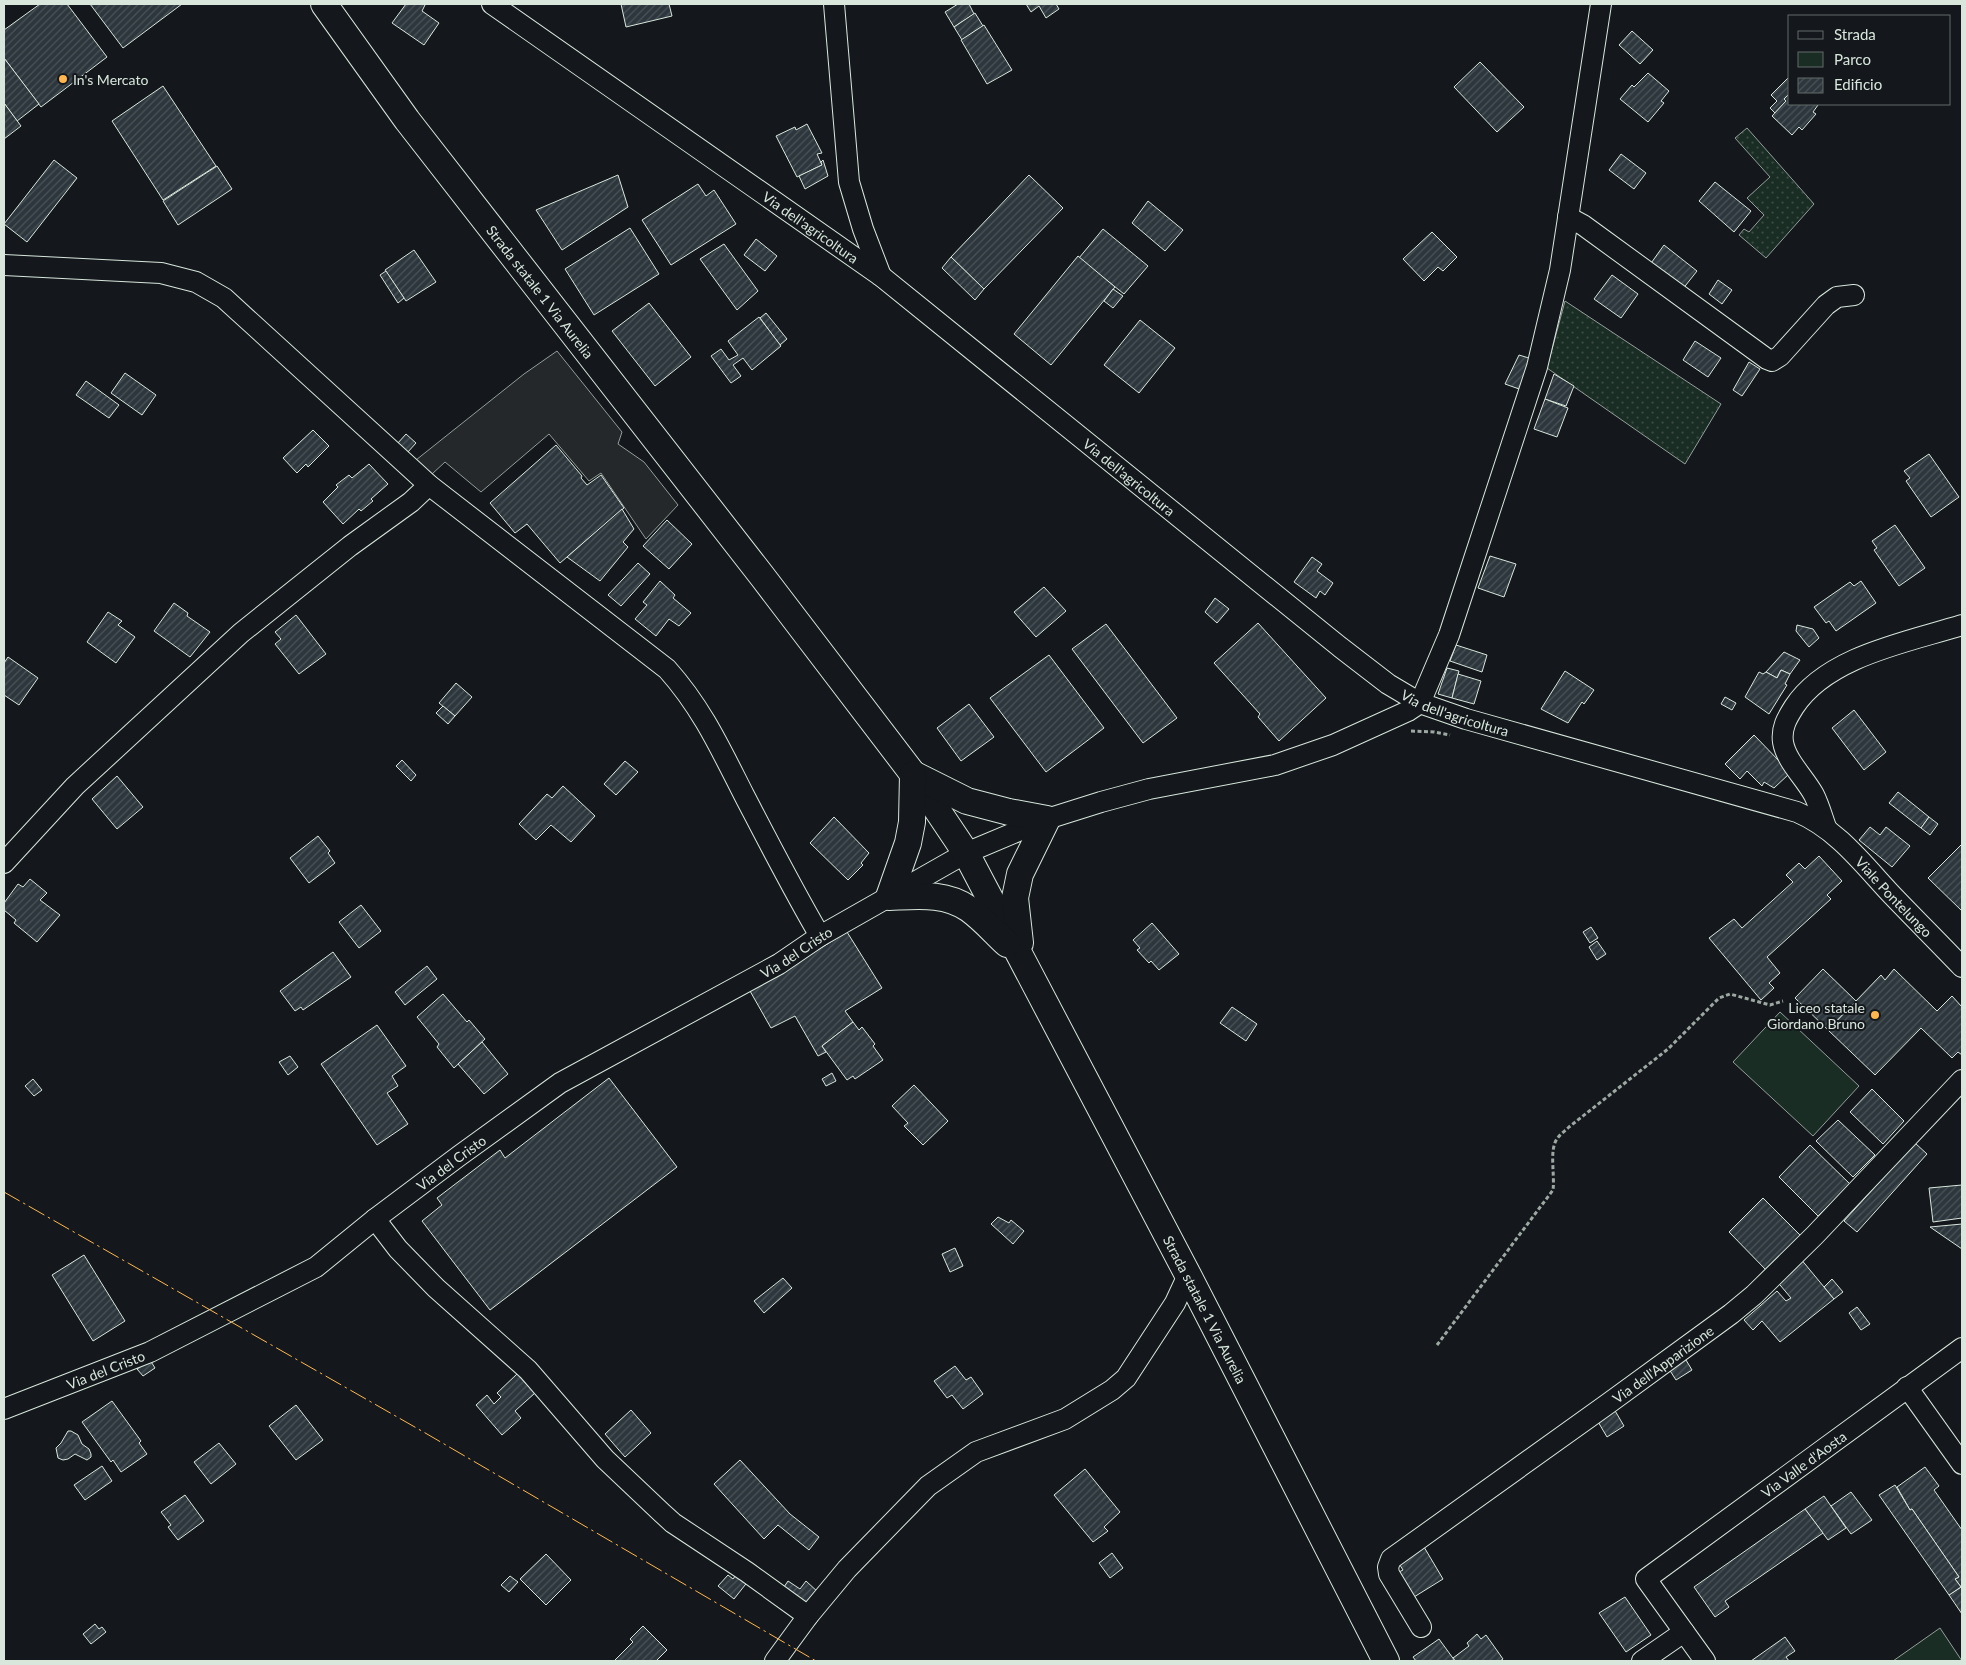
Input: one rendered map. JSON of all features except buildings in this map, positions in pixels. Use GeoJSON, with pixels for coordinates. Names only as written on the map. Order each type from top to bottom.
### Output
{"type":"FeatureCollection","features":[{"type":"Feature","properties":{"kind":"main road","name":"Strada statale 1 Via Aurelia"},"geometry":{"type":"LineString","coordinates":[[324,4],[407,120],[762,576],[913,774],[966,853],[1188,1275],[1386,1661]]}},
{"type":"Feature","properties":{"kind":"main road"},"geometry":{"type":"LineString","coordinates":[[913,774],[967,801],[1009,812],[1047,819],[1020,874],[1015,898],[1022,958],[970,909],[957,902],[923,895],[889,898],[908,843],[912,822],[913,774]]}},
{"type":"Feature","properties":{"kind":"street","name":"Via dell'agricoltura"},"geometry":{"type":"LineString","coordinates":[[492,4],[881,276],[1388,684],[1420,703],[1466,720],[1797,812],[1826,827]]}},
{"type":"Feature","properties":{"kind":"street"},"geometry":{"type":"LineString","coordinates":[[834,4],[849,182],[863,229],[881,276]]}},
{"type":"Feature","properties":{"kind":"street"},"geometry":{"type":"LineString","coordinates":[[1420,703],[1449,635],[1537,367],[1554,302],[1601,4]]}},
{"type":"Feature","properties":{"kind":"street"},"geometry":{"type":"LineString","coordinates":[[1568,217],[1583,225],[1772,361],[1780,356],[1826,305],[1837,297],[1854,295]]}},
{"type":"Feature","properties":{"kind":"street"},"geometry":{"type":"LineString","coordinates":[[4,265],[161,273],[196,282],[224,298],[429,485],[667,669],[686,691],[704,718],[790,884],[820,936]]}},
{"type":"Feature","properties":{"kind":"street"},"geometry":{"type":"LineString","coordinates":[[4,863],[75,786],[241,633],[350,546],[411,502],[429,485]]}},
{"type":"Feature","properties":{"kind":"street"},"geometry":{"type":"LineString","coordinates":[[1826,827],[1814,795],[1788,754],[1784,744],[1782,732],[1786,719],[1800,698],[1831,670],[1857,657],[1962,625]]}},
{"type":"Feature","properties":{"kind":"street","name":"Via del Cristo"},"geometry":{"type":"LineString","coordinates":[[4,1409],[150,1352],[316,1267],[375,1219],[560,1084],[779,964],[820,936],[966,853],[1047,819],[1100,802],[1149,790],[1275,765],[1333,745],[1408,711],[1420,703]]}},
{"type":"Feature","properties":{"kind":"street","name":"Viale Pontelungo"},"geometry":{"type":"LineString","coordinates":[[1826,827],[1850,849],[1898,902],[1962,966]]}},
{"type":"Feature","properties":{"kind":"street","name":"Via dell'Apparizione"},"geometry":{"type":"LineString","coordinates":[[1421,1628],[1390,1574],[1388,1568],[1391,1559],[1609,1403],[1754,1295],[1815,1235],[1962,1080]]}},
{"type":"Feature","properties":{"kind":"street"},"geometry":{"type":"LineString","coordinates":[[375,1219],[398,1249],[528,1370],[605,1459],[673,1523],[747,1572],[808,1616]]}},
{"type":"Feature","properties":{"kind":"street"},"geometry":{"type":"LineString","coordinates":[[775,1661],[808,1616],[872,1541],[928,1486],[976,1452],[1065,1418],[1112,1390],[1126,1378],[1175,1303],[1188,1275]]}},
{"type":"Feature","properties":{"kind":"street","name":"Via Valle d'Aosta"},"geometry":{"type":"LineString","coordinates":[[1684,1632],[1646,1579],[1962,1348]]}},
{"type":"Feature","properties":{"kind":"street"},"geometry":{"type":"LineString","coordinates":[[1907,1387],[1962,1464]]}},
{"type":"Feature","properties":{"kind":"street"},"geometry":{"type":"LineString","coordinates":[[1642,1661],[1684,1632],[1705,1661]]}},
{"type":"Feature","properties":{"kind":"path"},"geometry":{"type":"LineString","coordinates":[[1437,1345],[1553,1190],[1555,1176],[1553,1150],[1557,1139],[1569,1127],[1668,1048],[1720,998],[1730,994],[1770,1006],[1783,1001]]}},
{"type":"Feature","properties":{"kind":"green space"},"geometry":{"type":"Polygon","coordinates":[[[1747,128],[1814,204],[1766,258],[1739,235],[1744,229],[1749,232],[1764,215],[1747,198],[1770,177],[1735,138],[1747,128]]]}},
{"type":"Feature","properties":{"kind":"green space"},"geometry":{"type":"Polygon","coordinates":[[[1565,301],[1721,404],[1685,464],[1547,368],[1565,301]]]}},
{"type":"Feature","properties":{"kind":"green space"},"geometry":{"type":"Polygon","coordinates":[[[1780,1012],[1859,1086],[1813,1136],[1733,1062],[1780,1012]]]}},
{"type":"Feature","properties":{"kind":"green space"},"geometry":{"type":"Polygon","coordinates":[[[1940,1628],[1962,1661],[1893,1661],[1940,1628]]]}},
{"type":"Feature","properties":{"kind":"shaded area"},"geometry":{"type":"Polygon","coordinates":[[[557,351],[622,432],[618,444],[644,462],[678,505],[646,539],[601,473],[589,481],[549,434],[481,492],[445,462],[432,474],[416,460],[524,374],[557,351]]]}},
{"type":"Feature","properties":{"kind":"power"},"geometry":{"type":"LineString","coordinates":[[4,1192],[427,1434],[816,1661]]}},
{"type":"Feature","properties":{"kind":"place","name":"In's Mercato"},"geometry":{"type":"Point","coordinates":[63,79]}},
{"type":"Feature","properties":{"kind":"place","name":"Liceo statale Giordano Bruno"},"geometry":{"type":"Point","coordinates":[1875,1015]}}]}
